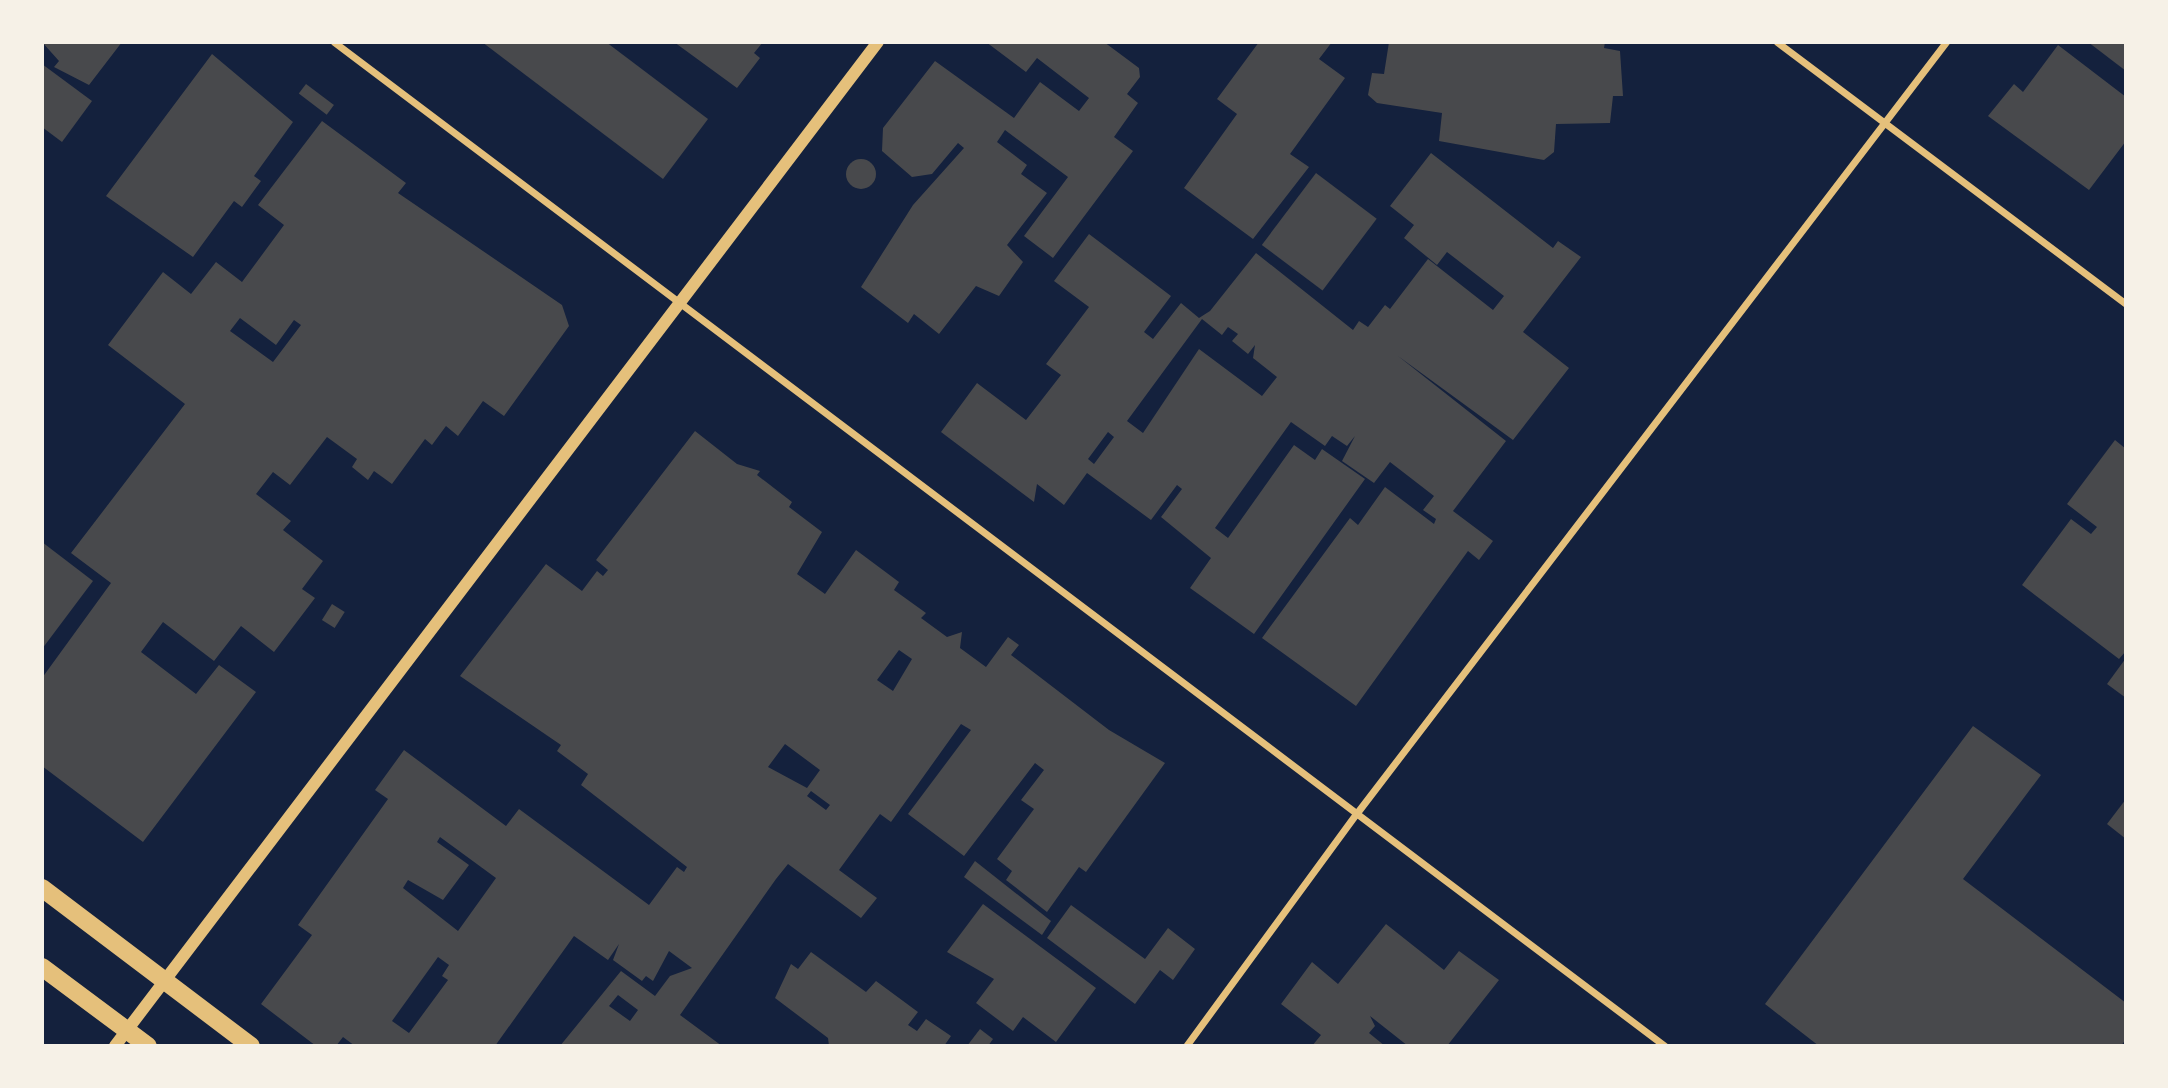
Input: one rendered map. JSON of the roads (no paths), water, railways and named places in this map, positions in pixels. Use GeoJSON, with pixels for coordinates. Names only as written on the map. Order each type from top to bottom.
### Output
{"type":"FeatureCollection","features":[{"type":"Feature","properties":{"kind":"main road"},"geometry":{"type":"LineString","coordinates":[[42,888],[251,1046]]}},
{"type":"Feature","properties":{"kind":"main road"},"geometry":{"type":"LineString","coordinates":[[42,967],[148,1046]]}},
{"type":"Feature","properties":{"kind":"street"},"geometry":{"type":"LineString","coordinates":[[334,42],[683,301],[1665,1046]]}},
{"type":"Feature","properties":{"kind":"street"},"geometry":{"type":"LineString","coordinates":[[115,1046],[878,42]]}},
{"type":"Feature","properties":{"kind":"street"},"geometry":{"type":"LineString","coordinates":[[1777,42],[2126,304]]}},
{"type":"Feature","properties":{"kind":"street"},"geometry":{"type":"LineString","coordinates":[[1186,1046],[1356,814],[1947,42]]}}]}
